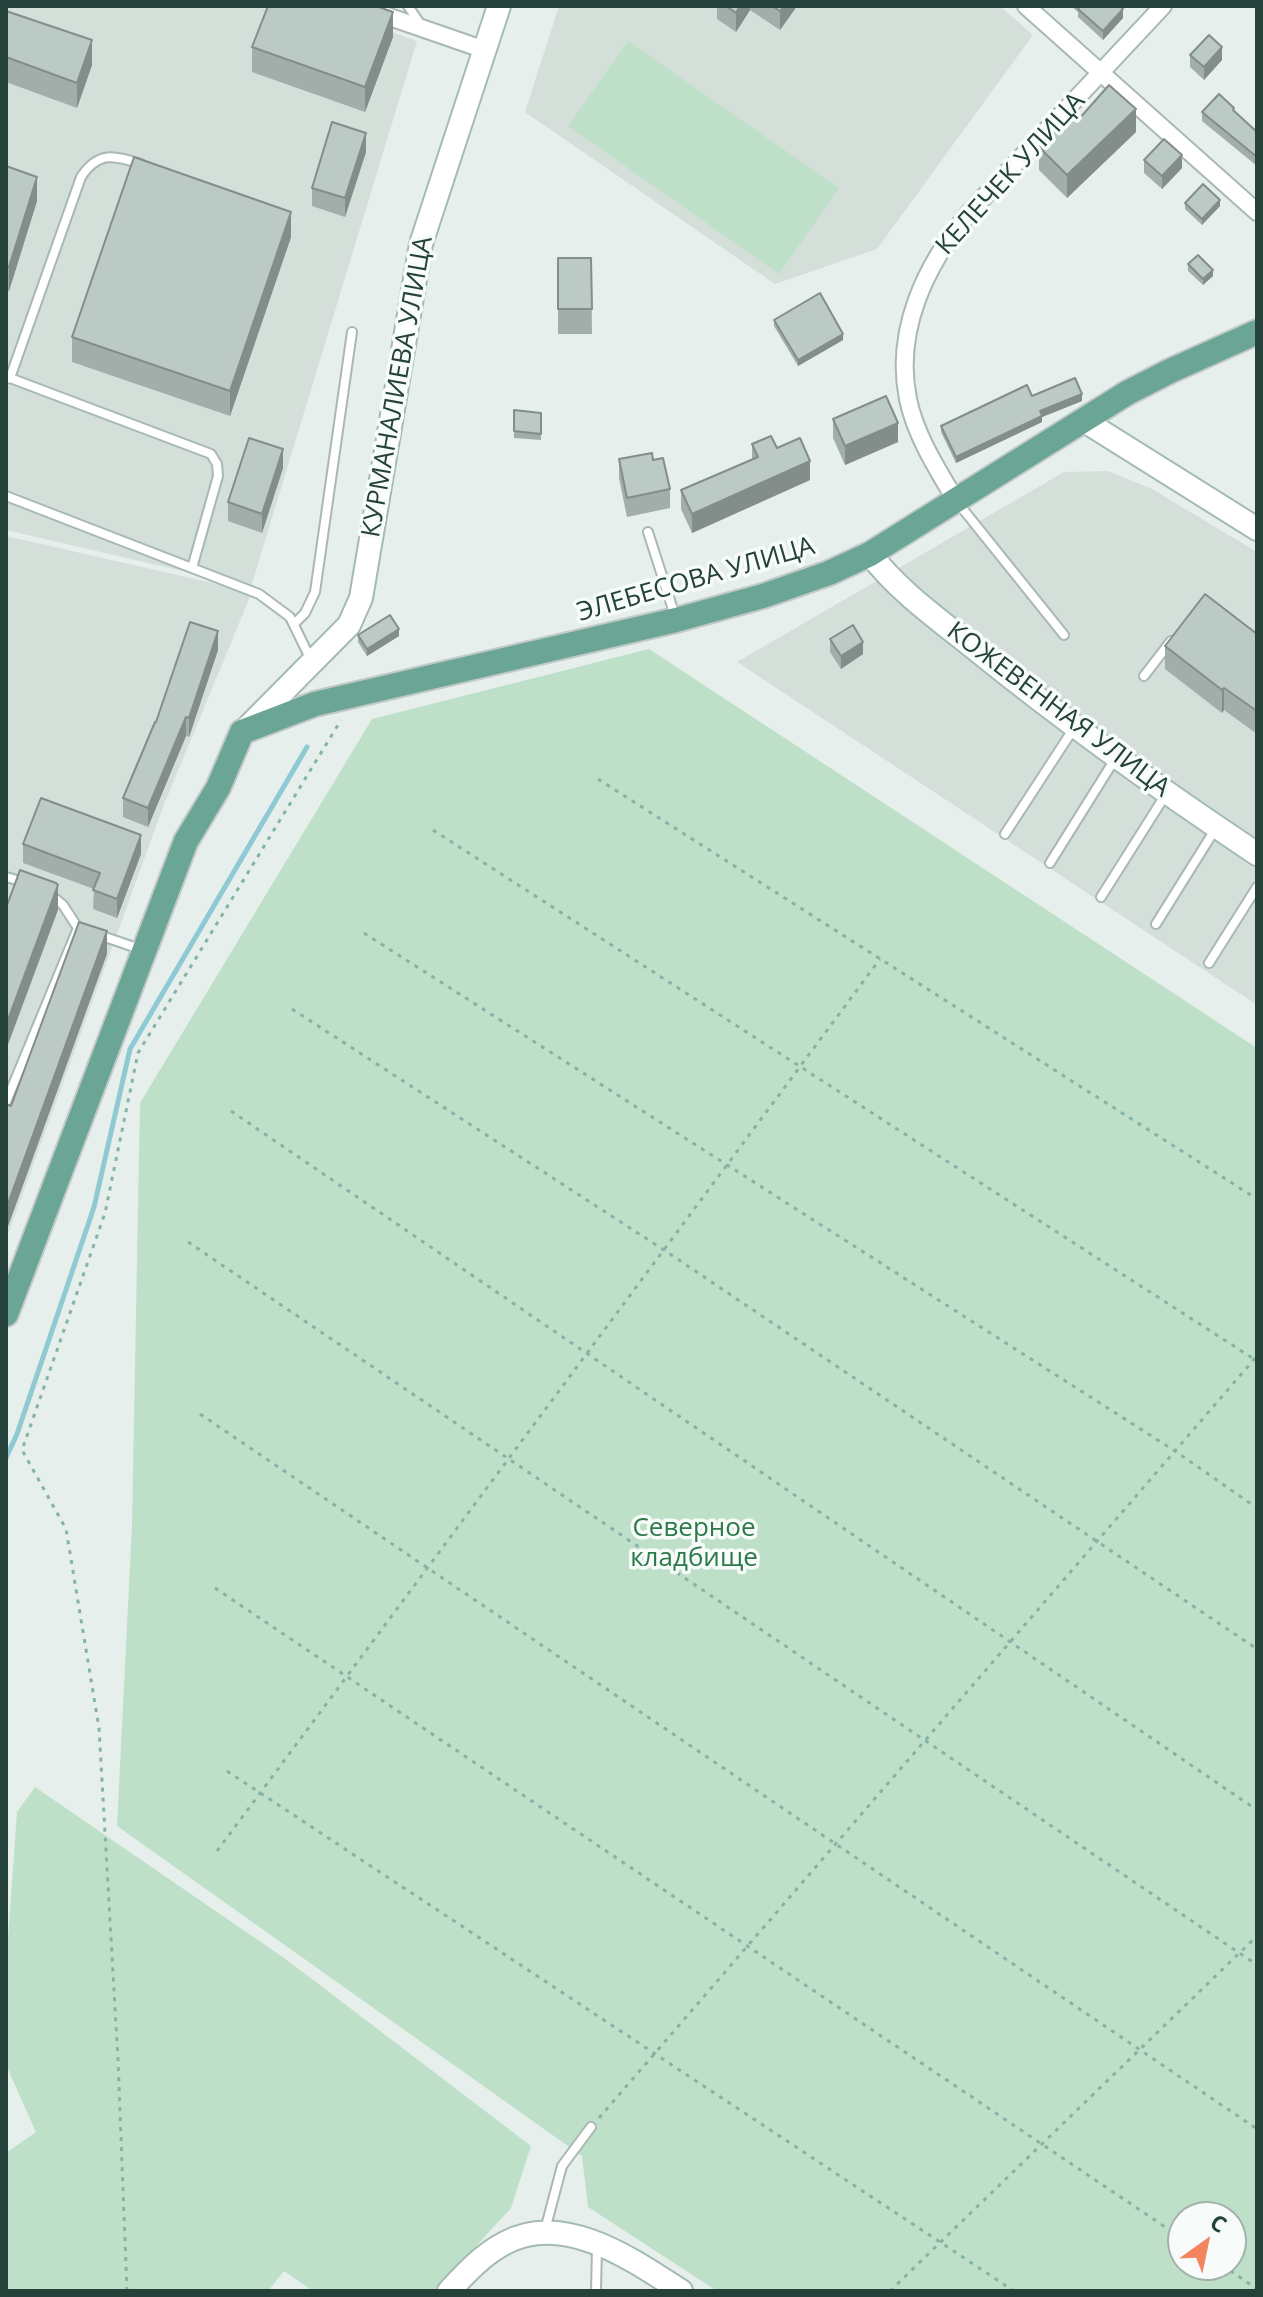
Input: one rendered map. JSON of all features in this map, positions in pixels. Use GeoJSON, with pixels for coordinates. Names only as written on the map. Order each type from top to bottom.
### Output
{"type":"FeatureCollection","features":[{"type":"Feature","properties":{"kind":"main road","name":"ЭЛЕБЕСОВА УЛИЦА"},"geometry":{"type":"LineString","coordinates":[[242,732],[315,704],[676,620],[801,584],[870,554],[1083,420],[1170,371],[1257,332]]}},
{"type":"Feature","properties":{"kind":"main road"},"geometry":{"type":"LineString","coordinates":[[6,1314],[186,841],[218,788],[242,732]]}},
{"type":"Feature","properties":{"kind":"street"},"geometry":{"type":"LineString","coordinates":[[358,6],[485,50]]}},
{"type":"Feature","properties":{"kind":"street","name":"КУРМАНАЛИЕВА УЛИЦА"},"geometry":{"type":"LineString","coordinates":[[242,732],[349,625],[361,598],[421,244],[499,6]]}},
{"type":"Feature","properties":{"kind":"street"},"geometry":{"type":"LineString","coordinates":[[1026,6],[1257,212]]}},
{"type":"Feature","properties":{"kind":"street","name":"КЕЛЕЧЕК УЛИЦА"},"geometry":{"type":"LineString","coordinates":[[955,499],[914,420],[908,401],[905,360],[922,283],[949,236],[969,213],[1163,6]]}},
{"type":"Feature","properties":{"kind":"street"},"geometry":{"type":"LineString","coordinates":[[1083,420],[1257,529]]}},
{"type":"Feature","properties":{"kind":"street","name":"КОЖЕВЕННАЯ УЛИЦА"},"geometry":{"type":"LineString","coordinates":[[870,554],[884,572],[915,600],[1074,728],[1257,854]]}},
{"type":"Feature","properties":{"kind":"street"},"geometry":{"type":"LineString","coordinates":[[449,2291],[481,2258],[495,2249],[522,2237],[544,2235],[561,2235],[597,2243],[627,2256],[681,2291]]}},
{"type":"Feature","properties":{"kind":"lane"},"geometry":{"type":"LineString","coordinates":[[408,6],[424,29]]}},
{"type":"Feature","properties":{"kind":"lane"},"geometry":{"type":"LineString","coordinates":[[152,168],[122,157],[103,157],[89,164],[81,177],[8,379],[211,454],[217,464],[218,476],[192,568]]}},
{"type":"Feature","properties":{"kind":"lane"},"geometry":{"type":"LineString","coordinates":[[295,623],[305,613],[315,592],[352,332]]}},
{"type":"Feature","properties":{"kind":"lane"},"geometry":{"type":"LineString","coordinates":[[6,496],[259,594],[274,603],[295,623],[312,663]]}},
{"type":"Feature","properties":{"kind":"lane"},"geometry":{"type":"LineString","coordinates":[[955,499],[1064,635]]}},
{"type":"Feature","properties":{"kind":"lane"},"geometry":{"type":"LineString","coordinates":[[648,532],[676,620]]}},
{"type":"Feature","properties":{"kind":"lane"},"geometry":{"type":"LineString","coordinates":[[1144,676],[1177,632]]}},
{"type":"Feature","properties":{"kind":"lane"},"geometry":{"type":"LineString","coordinates":[[1005,834],[1074,728]]}},
{"type":"Feature","properties":{"kind":"lane"},"geometry":{"type":"LineString","coordinates":[[1050,863],[1115,759]]}},
{"type":"Feature","properties":{"kind":"lane"},"geometry":{"type":"LineString","coordinates":[[1101,897],[1167,794]]}},
{"type":"Feature","properties":{"kind":"lane"},"geometry":{"type":"LineString","coordinates":[[1156,924],[1216,827]]}},
{"type":"Feature","properties":{"kind":"lane"},"geometry":{"type":"LineString","coordinates":[[6,877],[17,878],[37,887]]}},
{"type":"Feature","properties":{"kind":"lane"},"geometry":{"type":"LineString","coordinates":[[1209,963],[1257,887]]}},
{"type":"Feature","properties":{"kind":"lane"},"geometry":{"type":"LineString","coordinates":[[46,891],[63,905],[78,928],[144,951]]}},
{"type":"Feature","properties":{"kind":"lane"},"geometry":{"type":"LineString","coordinates":[[6,1102],[78,928]]}},
{"type":"Feature","properties":{"kind":"lane"},"geometry":{"type":"LineString","coordinates":[[544,2235],[562,2166],[591,2127]]}},
{"type":"Feature","properties":{"kind":"lane"},"geometry":{"type":"LineString","coordinates":[[596,2291],[597,2243]]}},
{"type":"Feature","properties":{"kind":"path"},"geometry":{"type":"LineString","coordinates":[[127,2291],[99,1728],[66,1529],[22,1450],[105,1213],[138,1053],[345,714]]}},
{"type":"Feature","properties":{"kind":"path"},"geometry":{"type":"LineString","coordinates":[[598,779],[1257,1199]]}},
{"type":"Feature","properties":{"kind":"path"},"geometry":{"type":"LineString","coordinates":[[433,830],[1256,1359],[591,2127]]}},
{"type":"Feature","properties":{"kind":"path"},"geometry":{"type":"LineString","coordinates":[[364,933],[1175,1451],[1257,1508]]}},
{"type":"Feature","properties":{"kind":"path"},"geometry":{"type":"LineString","coordinates":[[217,1851],[880,959]]}},
{"type":"Feature","properties":{"kind":"path"},"geometry":{"type":"LineString","coordinates":[[292,1009],[664,1250],[1257,1649]]}},
{"type":"Feature","properties":{"kind":"path"},"geometry":{"type":"LineString","coordinates":[[231,1111],[1257,1810]]}},
{"type":"Feature","properties":{"kind":"path"},"geometry":{"type":"LineString","coordinates":[[188,1242],[1257,1965]]}},
{"type":"Feature","properties":{"kind":"path"},"geometry":{"type":"LineString","coordinates":[[200,1414],[1257,2129]]}},
{"type":"Feature","properties":{"kind":"path"},"geometry":{"type":"LineString","coordinates":[[215,1588],[1167,2228]]}},
{"type":"Feature","properties":{"kind":"path"},"geometry":{"type":"LineString","coordinates":[[227,1771],[1014,2291]]}},
{"type":"Feature","properties":{"kind":"path"},"geometry":{"type":"LineString","coordinates":[[890,2291],[1257,1936]]}},
{"type":"Feature","properties":{"kind":"shaded area"},"geometry":{"type":"Polygon","coordinates":[[[6,6],[319,6],[417,41],[251,587],[6,530],[6,6]]]}},
{"type":"Feature","properties":{"kind":"shaded area"},"geometry":{"type":"Polygon","coordinates":[[[559,6],[1000,6],[1033,35],[877,249],[775,284],[525,112],[559,6]]]}},
{"type":"Feature","properties":{"kind":"shaded area"},"geometry":{"type":"Polygon","coordinates":[[[1108,471],[1152,489],[1257,552],[1257,1005],[737,662],[1064,472],[1108,471]]]}},
{"type":"Feature","properties":{"kind":"shaded area"},"geometry":{"type":"Polygon","coordinates":[[[6,536],[252,592],[163,807],[6,1240],[6,536]]]}},
{"type":"Feature","properties":{"kind":"green space"},"geometry":{"type":"Polygon","coordinates":[[[628,41],[839,188],[779,274],[568,126],[628,41]]]}},
{"type":"Feature","properties":{"kind":"green space","name":"Северное кладбище"},"geometry":{"type":"Polygon","coordinates":[[[649,649],[1257,1048],[1257,2291],[717,2291],[588,2207],[582,2156],[117,1826],[132,1525],[140,1103],[372,719],[649,649]]]}},
{"type":"Feature","properties":{"kind":"green space"},"geometry":{"type":"Polygon","coordinates":[[[35,1787],[287,1960],[531,2146],[511,2208],[435,2291],[313,2291],[284,2271],[268,2291],[6,2291],[6,2153],[36,2132],[6,2065],[6,1966],[17,1812],[35,1787]]]}},
{"type":"Feature","properties":{"kind":"building"},"geometry":{"type":"Polygon","coordinates":[[[268,6],[376,6],[393,12],[365,87],[252,47],[268,6]]]}},
{"type":"Feature","properties":{"kind":"building"},"geometry":{"type":"Polygon","coordinates":[[[726,6],[740,6],[736,13],[726,6]]]}},
{"type":"Feature","properties":{"kind":"building"},"geometry":{"type":"Polygon","coordinates":[[[1080,6],[1120,6],[1123,9],[1103,31],[1078,9],[1080,6]]]}},
{"type":"Feature","properties":{"kind":"building"},"geometry":{"type":"Polygon","coordinates":[[[6,11],[92,40],[77,83],[6,57],[6,11]]]}},
{"type":"Feature","properties":{"kind":"building"},"geometry":{"type":"Polygon","coordinates":[[[1209,35],[1222,47],[1204,67],[1190,55],[1209,35]]]}},
{"type":"Feature","properties":{"kind":"building"},"geometry":{"type":"Polygon","coordinates":[[[1109,85],[1136,109],[1067,175],[1039,147],[1075,114],[1079,119],[1109,85]]]}},
{"type":"Feature","properties":{"kind":"building"},"geometry":{"type":"Polygon","coordinates":[[[1219,94],[1257,132],[1257,157],[1202,112],[1219,94]]]}},
{"type":"Feature","properties":{"kind":"building"},"geometry":{"type":"Polygon","coordinates":[[[332,122],[366,133],[345,198],[312,188],[332,122]]]}},
{"type":"Feature","properties":{"kind":"building"},"geometry":{"type":"Polygon","coordinates":[[[1164,139],[1182,155],[1162,176],[1144,160],[1164,139]]]}},
{"type":"Feature","properties":{"kind":"building"},"geometry":{"type":"Polygon","coordinates":[[[134,157],[291,212],[230,391],[72,337],[134,157]]]}},
{"type":"Feature","properties":{"kind":"building"},"geometry":{"type":"Polygon","coordinates":[[[6,166],[37,177],[9,267],[6,266],[6,166]]]}},
{"type":"Feature","properties":{"kind":"building"},"geometry":{"type":"Polygon","coordinates":[[[1203,184],[1220,200],[1202,219],[1185,203],[1203,184]]]}},
{"type":"Feature","properties":{"kind":"building"},"geometry":{"type":"Polygon","coordinates":[[[1198,255],[1213,270],[1203,279],[1188,264],[1198,255]]]}},
{"type":"Feature","properties":{"kind":"building"},"geometry":{"type":"Polygon","coordinates":[[[558,258],[591,258],[592,309],[558,309],[558,258]]]}},
{"type":"Feature","properties":{"kind":"building"},"geometry":{"type":"Polygon","coordinates":[[[820,293],[843,334],[798,360],[774,320],[820,293]]]}},
{"type":"Feature","properties":{"kind":"building"},"geometry":{"type":"Polygon","coordinates":[[[1075,378],[1082,394],[1040,411],[1042,416],[956,457],[941,426],[1027,385],[1032,396],[1075,378]]]}},
{"type":"Feature","properties":{"kind":"building"},"geometry":{"type":"Polygon","coordinates":[[[886,396],[898,423],[845,446],[833,419],[886,396]]]}},
{"type":"Feature","properties":{"kind":"building"},"geometry":{"type":"Polygon","coordinates":[[[514,410],[541,413],[541,434],[514,431],[514,410]]]}},
{"type":"Feature","properties":{"kind":"building"},"geometry":{"type":"Polygon","coordinates":[[[771,436],[777,448],[800,438],[810,461],[692,514],[681,490],[758,457],[752,444],[771,436]]]}},
{"type":"Feature","properties":{"kind":"building"},"geometry":{"type":"Polygon","coordinates":[[[249,438],[283,449],[262,514],[228,502],[249,438]]]}},
{"type":"Feature","properties":{"kind":"building"},"geometry":{"type":"Polygon","coordinates":[[[652,453],[653,460],[663,458],[670,489],[627,498],[619,459],[652,453]]]}},
{"type":"Feature","properties":{"kind":"building"},"geometry":{"type":"Polygon","coordinates":[[[1205,594],[1257,634],[1257,711],[1224,688],[1222,690],[1165,646],[1205,594]]]}},
{"type":"Feature","properties":{"kind":"building"},"geometry":{"type":"Polygon","coordinates":[[[390,615],[399,629],[367,649],[358,635],[390,615]]]}},
{"type":"Feature","properties":{"kind":"building"},"geometry":{"type":"Polygon","coordinates":[[[190,622],[218,631],[189,718],[186,717],[148,808],[123,798],[156,722],[190,622]]]}},
{"type":"Feature","properties":{"kind":"building"},"geometry":{"type":"Polygon","coordinates":[[[853,625],[863,642],[841,656],[830,639],[853,625]]]}},
{"type":"Feature","properties":{"kind":"building"},"geometry":{"type":"Polygon","coordinates":[[[41,798],[141,835],[117,899],[93,890],[100,873],[23,844],[41,798]]]}},
{"type":"Feature","properties":{"kind":"building"},"geometry":{"type":"Polygon","coordinates":[[[20,870],[58,885],[6,1025],[6,908],[20,870]]]}},
{"type":"Feature","properties":{"kind":"building"},"geometry":{"type":"Polygon","coordinates":[[[79,922],[107,931],[6,1209],[6,1104],[11,1106],[79,922]]]}},
{"type":"Feature","properties":{"kind":"waterway"},"geometry":{"type":"LineString","coordinates":[[6,1458],[17,1434],[94,1207],[130,1049],[307,747]]}}]}
